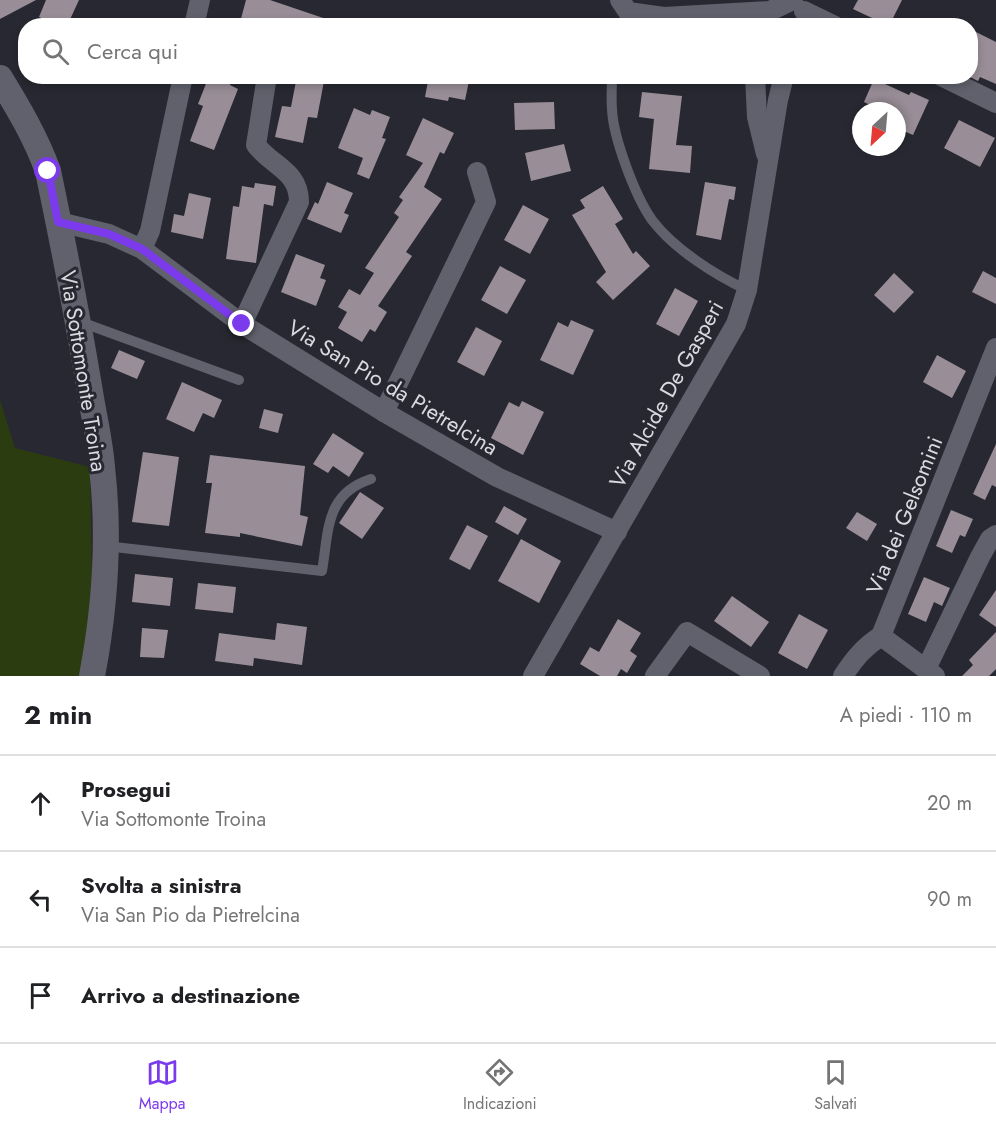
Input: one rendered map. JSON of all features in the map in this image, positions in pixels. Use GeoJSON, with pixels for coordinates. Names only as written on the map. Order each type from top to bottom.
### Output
{"type":"FeatureCollection","features":[{"type":"Feature","properties":{"kind":"street"},"geometry":{"type":"LineString","coordinates":[[196,18],[200,0]]}},
{"type":"Feature","properties":{"kind":"street"},"geometry":{"type":"LineString","coordinates":[[624,13],[664,17],[766,18],[801,9],[819,18]]}},
{"type":"Feature","properties":{"kind":"street","name":"Via Sottomonte Troina"},"geometry":{"type":"LineString","coordinates":[[0,78],[40,148],[48,171],[78,321],[102,467],[106,546],[100,634],[92,676]]}},
{"type":"Feature","properties":{"kind":"street"},"geometry":{"type":"LineString","coordinates":[[142,249],[150,231],[181,84]]}},
{"type":"Feature","properties":{"kind":"street"},"geometry":{"type":"LineString","coordinates":[[242,324],[299,202],[299,191],[294,178],[264,155],[256,145],[266,84]]}},
{"type":"Feature","properties":{"kind":"street"},"geometry":{"type":"LineString","coordinates":[[755,84],[757,117],[768,161]]}},
{"type":"Feature","properties":{"kind":"street","name":"Via Alcide De Gasperi"},"geometry":{"type":"LineString","coordinates":[[533,676],[736,324],[747,290],[782,84]]}},
{"type":"Feature","properties":{"kind":"street"},"geometry":{"type":"LineString","coordinates":[[957,84],[996,103]]}},
{"type":"Feature","properties":{"kind":"street"},"geometry":{"type":"LineString","coordinates":[[384,412],[486,202],[477,172]]}},
{"type":"Feature","properties":{"kind":"street","name":"Via San Pio da Pietrelcina"},"geometry":{"type":"LineString","coordinates":[[58,222],[109,234],[142,249],[242,324],[384,412],[497,477],[617,532]]}},
{"type":"Feature","properties":{"kind":"street","name":"Via dei Gelsomini"},"geometry":{"type":"LineString","coordinates":[[881,636],[996,348]]}},
{"type":"Feature","properties":{"kind":"street"},"geometry":{"type":"LineString","coordinates":[[843,676],[855,658],[881,636],[931,673],[980,557],[990,539],[996,535]]}},
{"type":"Feature","properties":{"kind":"street"},"geometry":{"type":"LineString","coordinates":[[655,676],[687,632],[760,676]]}},
{"type":"Feature","properties":{"kind":"lane"},"geometry":{"type":"LineString","coordinates":[[612,84],[612,111],[626,168],[652,219],[676,243],[721,278],[747,290]]}},
{"type":"Feature","properties":{"kind":"lane"},"geometry":{"type":"LineString","coordinates":[[78,321],[239,380]]}},
{"type":"Feature","properties":{"kind":"lane"},"geometry":{"type":"LineString","coordinates":[[106,546],[322,571],[332,512],[339,499],[360,483],[371,479]]}},
{"type":"Feature","properties":{"kind":"green space"},"geometry":{"type":"Polygon","coordinates":[[[0,400],[15,448],[90,467],[92,577],[88,633],[79,676],[0,676],[0,400]]]}},
{"type":"Feature","properties":{"kind":"building"},"geometry":{"type":"Polygon","coordinates":[[[0,0],[36,0],[0,19],[0,0]]]}},
{"type":"Feature","properties":{"kind":"building"},"geometry":{"type":"Polygon","coordinates":[[[46,0],[79,0],[71,18],[39,17],[46,0]]]}},
{"type":"Feature","properties":{"kind":"building"},"geometry":{"type":"Polygon","coordinates":[[[246,0],[270,0],[323,18],[241,18],[246,0]]]}},
{"type":"Feature","properties":{"kind":"building"},"geometry":{"type":"Polygon","coordinates":[[[858,0],[902,0],[893,18],[872,18],[853,9],[858,0]]]}},
{"type":"Feature","properties":{"kind":"building"},"geometry":{"type":"Polygon","coordinates":[[[978,33],[996,42],[996,84],[980,77],[978,81],[978,33]]]}},
{"type":"Feature","properties":{"kind":"building"},"geometry":{"type":"Polygon","coordinates":[[[206,84],[230,84],[238,89],[214,150],[190,141],[203,106],[198,104],[206,84]]]}},
{"type":"Feature","properties":{"kind":"building"},"geometry":{"type":"Polygon","coordinates":[[[295,84],[323,84],[317,118],[308,117],[303,143],[275,137],[282,106],[291,107],[295,84]]]}},
{"type":"Feature","properties":{"kind":"building"},"geometry":{"type":"Polygon","coordinates":[[[427,84],[468,84],[465,100],[449,97],[448,101],[425,97],[427,84]]]}},
{"type":"Feature","properties":{"kind":"building"},"geometry":{"type":"Polygon","coordinates":[[[872,84],[885,84],[909,95],[911,92],[929,100],[913,135],[906,132],[906,102],[864,102],[872,84]]]}},
{"type":"Feature","properties":{"kind":"building"},"geometry":{"type":"Polygon","coordinates":[[[642,92],[682,96],[676,145],[692,146],[690,173],[649,169],[654,119],[639,117],[642,92]]]}},
{"type":"Feature","properties":{"kind":"building"},"geometry":{"type":"Polygon","coordinates":[[[554,102],[555,129],[515,130],[514,103],[554,102]]]}},
{"type":"Feature","properties":{"kind":"building"},"geometry":{"type":"Polygon","coordinates":[[[354,108],[370,115],[372,110],[390,117],[382,138],[386,139],[369,179],[357,174],[363,158],[338,148],[354,108]]]}},
{"type":"Feature","properties":{"kind":"building"},"geometry":{"type":"Polygon","coordinates":[[[423,118],[454,133],[444,154],[440,152],[424,187],[442,199],[406,252],[412,256],[378,306],[387,312],[375,332],[370,329],[362,342],[338,328],[347,312],[338,307],[349,289],[360,295],[374,273],[365,268],[399,217],[394,213],[403,200],[399,197],[423,163],[406,155],[423,118]]]}},
{"type":"Feature","properties":{"kind":"building"},"geometry":{"type":"Polygon","coordinates":[[[959,120],[995,138],[980,167],[944,148],[959,120]]]}},
{"type":"Feature","properties":{"kind":"building"},"geometry":{"type":"Polygon","coordinates":[[[564,144],[571,171],[531,181],[525,153],[564,144]]]}},
{"type":"Feature","properties":{"kind":"building"},"geometry":{"type":"Polygon","coordinates":[[[327,182],[353,193],[344,213],[349,215],[341,233],[307,219],[315,202],[318,204],[327,182]]]}},
{"type":"Feature","properties":{"kind":"building"},"geometry":{"type":"Polygon","coordinates":[[[705,182],[736,187],[734,200],[729,199],[721,240],[696,235],[705,182]]]}},
{"type":"Feature","properties":{"kind":"building"},"geometry":{"type":"Polygon","coordinates":[[[255,183],[276,186],[273,206],[264,204],[256,263],[226,259],[233,206],[239,207],[242,186],[254,188],[255,183]]]}},
{"type":"Feature","properties":{"kind":"building"},"geometry":{"type":"Polygon","coordinates":[[[603,186],[623,219],[615,224],[633,254],[636,251],[650,266],[613,300],[596,282],[606,272],[572,215],[585,208],[580,200],[603,186]]]}},
{"type":"Feature","properties":{"kind":"building"},"geometry":{"type":"Polygon","coordinates":[[[189,193],[211,198],[203,239],[171,232],[174,214],[184,216],[189,193]]]}},
{"type":"Feature","properties":{"kind":"building"},"geometry":{"type":"Polygon","coordinates":[[[523,205],[549,219],[530,254],[504,240],[523,205]]]}},
{"type":"Feature","properties":{"kind":"building"},"geometry":{"type":"Polygon","coordinates":[[[296,254],[325,265],[320,278],[326,280],[316,306],[281,292],[296,254]]]}},
{"type":"Feature","properties":{"kind":"building"},"geometry":{"type":"Polygon","coordinates":[[[500,266],[526,280],[507,314],[481,300],[500,266]]]}},
{"type":"Feature","properties":{"kind":"building"},"geometry":{"type":"Polygon","coordinates":[[[983,271],[996,278],[996,304],[972,292],[983,271]]]}},
{"type":"Feature","properties":{"kind":"building"},"geometry":{"type":"Polygon","coordinates":[[[894,273],[914,292],[894,313],[874,295],[894,273]]]}},
{"type":"Feature","properties":{"kind":"building"},"geometry":{"type":"Polygon","coordinates":[[[675,288],[698,301],[679,336],[656,324],[675,288]]]}},
{"type":"Feature","properties":{"kind":"building"},"geometry":{"type":"Polygon","coordinates":[[[571,320],[594,330],[573,375],[540,360],[558,322],[568,327],[571,320]]]}},
{"type":"Feature","properties":{"kind":"building"},"geometry":{"type":"Polygon","coordinates":[[[476,327],[502,341],[484,376],[457,362],[476,327]]]}},
{"type":"Feature","properties":{"kind":"building"},"geometry":{"type":"Polygon","coordinates":[[[119,350],[145,361],[137,379],[111,368],[119,350]]]}},
{"type":"Feature","properties":{"kind":"building"},"geometry":{"type":"Polygon","coordinates":[[[937,355],[966,371],[952,398],[923,382],[937,355]]]}},
{"type":"Feature","properties":{"kind":"building"},"geometry":{"type":"Polygon","coordinates":[[[182,382],[222,400],[214,418],[203,413],[194,432],[166,419],[182,382]]]}},
{"type":"Feature","properties":{"kind":"building"},"geometry":{"type":"Polygon","coordinates":[[[522,401],[544,412],[523,455],[491,438],[509,402],[519,407],[522,401]]]}},
{"type":"Feature","properties":{"kind":"building"},"geometry":{"type":"Polygon","coordinates":[[[264,409],[283,414],[278,433],[259,428],[264,409]]]}},
{"type":"Feature","properties":{"kind":"building"},"geometry":{"type":"Polygon","coordinates":[[[333,433],[364,453],[349,477],[333,466],[328,473],[313,464],[333,433]]]}},
{"type":"Feature","properties":{"kind":"building"},"geometry":{"type":"Polygon","coordinates":[[[996,444],[996,487],[992,485],[985,500],[973,494],[996,444]]]}},
{"type":"Feature","properties":{"kind":"building"},"geometry":{"type":"Polygon","coordinates":[[[143,452],[179,457],[169,526],[132,522],[143,452]]]}},
{"type":"Feature","properties":{"kind":"building"},"geometry":{"type":"Polygon","coordinates":[[[210,455],[305,466],[300,515],[308,517],[302,546],[240,533],[240,537],[205,533],[212,483],[206,483],[210,455]]]}},
{"type":"Feature","properties":{"kind":"building"},"geometry":{"type":"Polygon","coordinates":[[[360,492],[384,508],[362,539],[339,523],[360,492]]]}},
{"type":"Feature","properties":{"kind":"building"},"geometry":{"type":"Polygon","coordinates":[[[504,506],[527,519],[518,535],[495,522],[504,506]]]}},
{"type":"Feature","properties":{"kind":"building"},"geometry":{"type":"Polygon","coordinates":[[[951,510],[973,519],[965,537],[960,535],[952,553],[936,546],[951,510]]]}},
{"type":"Feature","properties":{"kind":"building"},"geometry":{"type":"Polygon","coordinates":[[[857,512],[877,524],[867,541],[846,528],[857,512]]]}},
{"type":"Feature","properties":{"kind":"building"},"geometry":{"type":"Polygon","coordinates":[[[467,525],[488,536],[470,570],[449,559],[467,525]]]}},
{"type":"Feature","properties":{"kind":"building"},"geometry":{"type":"Polygon","coordinates":[[[521,539],[561,561],[539,603],[498,581],[521,539]]]}},
{"type":"Feature","properties":{"kind":"building"},"geometry":{"type":"Polygon","coordinates":[[[135,574],[173,578],[170,606],[132,602],[135,574]]]}},
{"type":"Feature","properties":{"kind":"building"},"geometry":{"type":"Polygon","coordinates":[[[924,577],[950,588],[942,606],[934,602],[926,622],[908,614],[924,577]]]}},
{"type":"Feature","properties":{"kind":"building"},"geometry":{"type":"Polygon","coordinates":[[[198,583],[236,587],[233,613],[195,609],[198,583]]]}},
{"type":"Feature","properties":{"kind":"building"},"geometry":{"type":"Polygon","coordinates":[[[996,590],[996,627],[979,615],[996,590]]]}},
{"type":"Feature","properties":{"kind":"building"},"geometry":{"type":"Polygon","coordinates":[[[732,596],[769,622],[751,647],[714,621],[732,596]]]}},
{"type":"Feature","properties":{"kind":"building"},"geometry":{"type":"Polygon","coordinates":[[[799,614],[828,630],[807,669],[778,653],[799,614]]]}},
{"type":"Feature","properties":{"kind":"building"},"geometry":{"type":"Polygon","coordinates":[[[618,619],[641,633],[630,651],[637,656],[627,673],[621,669],[617,676],[600,676],[580,664],[590,647],[599,652],[618,619]]]}},
{"type":"Feature","properties":{"kind":"building"},"geometry":{"type":"Polygon","coordinates":[[[277,623],[307,627],[302,665],[254,658],[253,666],[215,661],[219,633],[275,640],[277,623]]]}},
{"type":"Feature","properties":{"kind":"building"},"geometry":{"type":"Polygon","coordinates":[[[142,628],[168,630],[164,658],[140,657],[142,628]]]}},
{"type":"Feature","properties":{"kind":"building"},"geometry":{"type":"Polygon","coordinates":[[[996,632],[996,669],[989,676],[962,676],[973,665],[969,660],[996,632]]]}},
{"type":"Feature","properties":{"kind":"route"},"geometry":{"type":"LineString","coordinates":[[48,171],[58,222],[109,234],[142,249],[242,324]]}}]}
